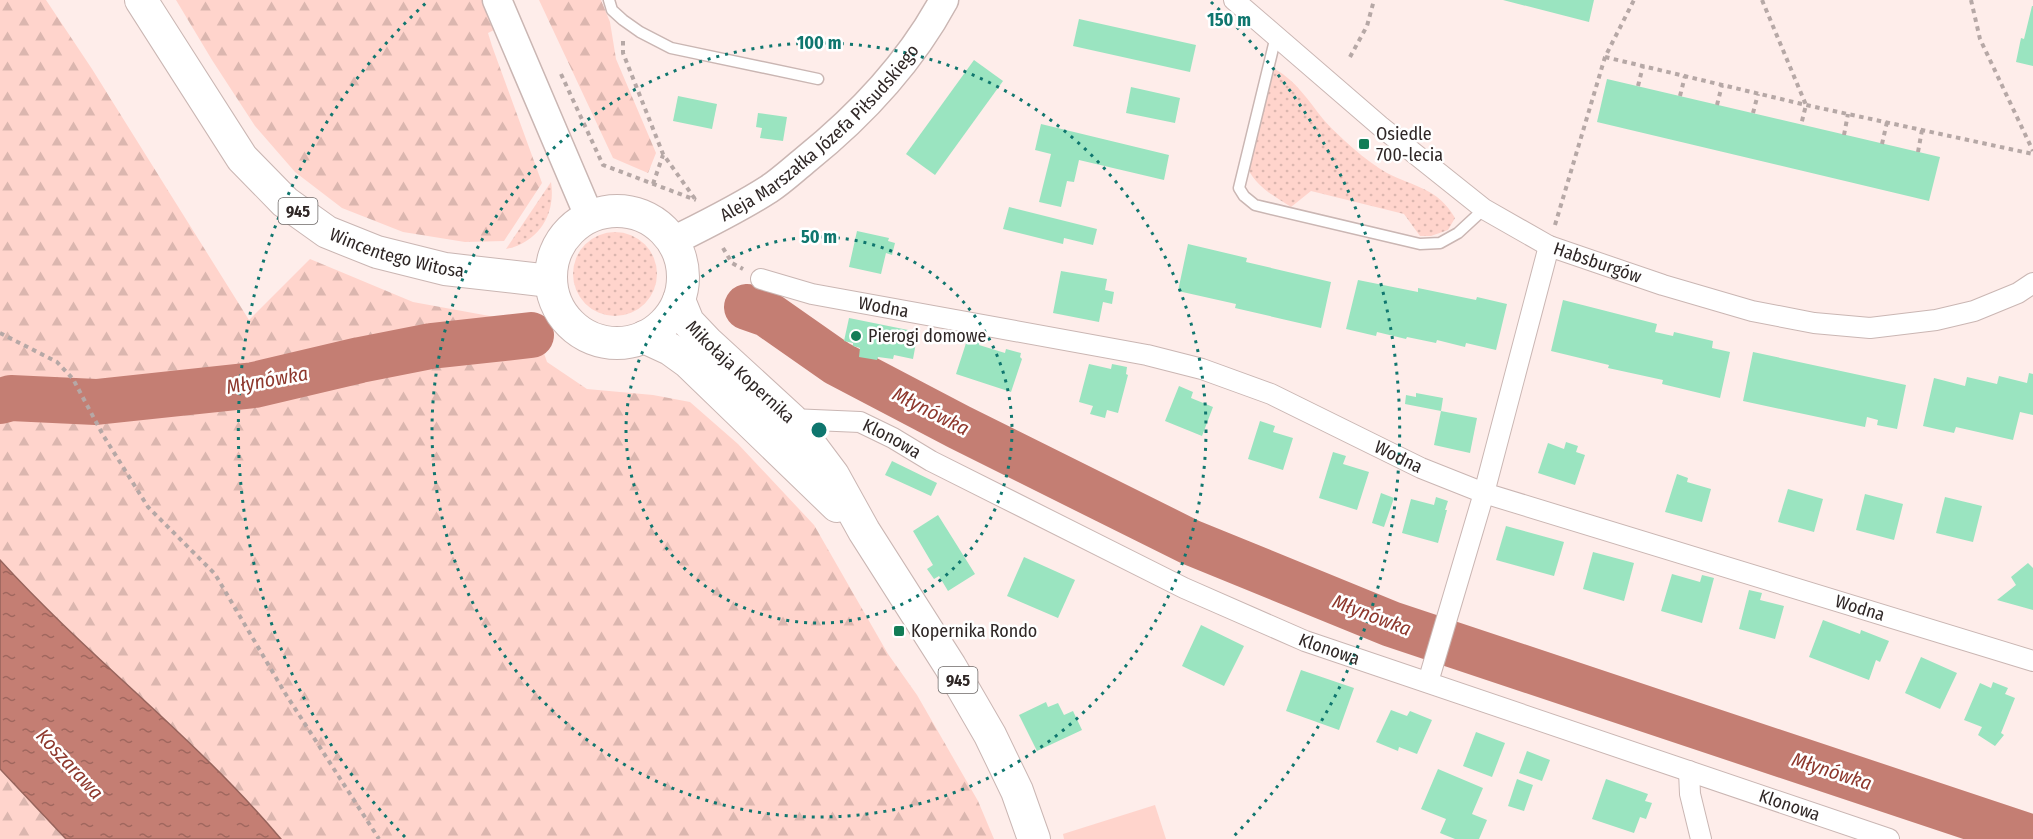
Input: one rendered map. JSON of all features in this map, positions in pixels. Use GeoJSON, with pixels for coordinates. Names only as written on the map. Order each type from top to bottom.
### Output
{"type":"FeatureCollection","features":[{"type":"Feature","properties":{"kind":"main road","name":"Wincentego Witosa"},"geometry":{"type":"LineString","coordinates":[[141,0],[242,158],[285,202],[327,232],[377,252],[445,269],[550,281]]}},
{"type":"Feature","properties":{"kind":"main road"},"geometry":{"type":"LineString","coordinates":[[607,211],[626,211],[645,216],[660,227],[672,241],[681,260],[683,280],[679,300],[671,315],[659,328],[644,337],[624,343],[603,342],[583,333],[566,320],[555,302],[550,281],[552,261],[560,243],[572,227],[589,216],[607,211]]}},
{"type":"Feature","properties":{"kind":"main road","name":"Mikołaja Kopernika"},"geometry":{"type":"LineString","coordinates":[[679,300],[688,322],[791,419],[833,475],[864,531],[950,666],[990,735],[1017,791],[1034,839]]}},
{"type":"Feature","properties":{"kind":"main road","name":"Mikołaja Kopernika"},"geometry":{"type":"LineString","coordinates":[[644,337],[670,349],[688,362],[864,531]]}},
{"type":"Feature","properties":{"kind":"street"},"geometry":{"type":"LineString","coordinates":[[497,0],[589,216]]}},
{"type":"Feature","properties":{"kind":"street","name":"Aleja Marszałka Józefa Piłsudskiego"},"geometry":{"type":"LineString","coordinates":[[672,241],[743,206],[772,188],[826,143],[867,105],[892,76],[936,15],[944,0]]}},
{"type":"Feature","properties":{"kind":"street","name":"Habsburgów"},"geometry":{"type":"LineString","coordinates":[[1234,0],[1380,126],[1484,208],[1549,246],[1663,285],[1752,311],[1814,323],[1870,328],[1936,321],[1974,311],[2033,283]]}},
{"type":"Feature","properties":{"kind":"street"},"geometry":{"type":"LineString","coordinates":[[1428,682],[1484,493],[1549,246]]}},
{"type":"Feature","properties":{"kind":"street","name":"Wodna"},"geometry":{"type":"LineString","coordinates":[[761,279],[812,294],[1147,356],[1202,369],[1271,394],[1421,468],[1484,493],[2033,661]]}},
{"type":"Feature","properties":{"kind":"street","name":"Klonowa"},"geometry":{"type":"LineString","coordinates":[[791,419],[860,423],[1184,588],[1305,641],[1888,839]]}},
{"type":"Feature","properties":{"kind":"street"},"geometry":{"type":"LineString","coordinates":[[1689,771],[1690,794],[1701,839]]}},
{"type":"Feature","properties":{"kind":"lane"},"geometry":{"type":"LineString","coordinates":[[609,0],[612,10],[623,20],[671,48],[818,79]]}},
{"type":"Feature","properties":{"kind":"lane"},"geometry":{"type":"LineString","coordinates":[[1276,36],[1239,188],[1244,196],[1255,205],[1420,244],[1440,243],[1458,233],[1484,208]]}},
{"type":"Feature","properties":{"kind":"path"},"geometry":{"type":"LineString","coordinates":[[1350,57],[1367,26],[1374,0]]}},
{"type":"Feature","properties":{"kind":"path"},"geometry":{"type":"LineString","coordinates":[[1549,246],[1605,57],[1634,0]]}},
{"type":"Feature","properties":{"kind":"path"},"geometry":{"type":"LineString","coordinates":[[1762,0],[1806,105],[1801,125]]}},
{"type":"Feature","properties":{"kind":"path"},"geometry":{"type":"LineString","coordinates":[[1971,0],[1980,39],[2033,152]]}},
{"type":"Feature","properties":{"kind":"path"},"geometry":{"type":"LineString","coordinates":[[560,71],[603,165],[698,199],[663,154],[623,53],[623,20]]}},
{"type":"Feature","properties":{"kind":"path"},"geometry":{"type":"LineString","coordinates":[[1605,57],[1806,105],[2033,152]]}},
{"type":"Feature","properties":{"kind":"path"},"geometry":{"type":"LineString","coordinates":[[1638,86],[1643,66]]}},
{"type":"Feature","properties":{"kind":"path"},"geometry":{"type":"LineString","coordinates":[[1680,96],[1685,76]]}},
{"type":"Feature","properties":{"kind":"path"},"geometry":{"type":"LineString","coordinates":[[1717,105],[1722,85]]}},
{"type":"Feature","properties":{"kind":"path"},"geometry":{"type":"LineString","coordinates":[[1753,113],[1758,94]]}},
{"type":"Feature","properties":{"kind":"path"},"geometry":{"type":"LineString","coordinates":[[1844,135],[1848,114]]}},
{"type":"Feature","properties":{"kind":"path"},"geometry":{"type":"LineString","coordinates":[[1882,144],[1887,122]]}},
{"type":"Feature","properties":{"kind":"path"},"geometry":{"type":"LineString","coordinates":[[1918,152],[1922,130]]}},
{"type":"Feature","properties":{"kind":"path"},"geometry":{"type":"LineString","coordinates":[[653,184],[663,154]]}},
{"type":"Feature","properties":{"kind":"path"},"geometry":{"type":"LineString","coordinates":[[0,333],[57,362],[73,379],[148,507],[214,574],[285,693],[380,839]]}},
{"type":"Feature","properties":{"kind":"green space"},"geometry":{"type":"Polygon","coordinates":[[[0,0],[46,0],[92,69],[249,320],[310,259],[413,302],[534,324],[547,362],[587,389],[653,395],[690,402],[738,444],[814,525],[888,654],[917,695],[978,801],[994,839],[281,839],[214,767],[70,631],[0,560],[0,0]]]}},
{"type":"Feature","properties":{"kind":"green space"},"geometry":{"type":"Polygon","coordinates":[[[176,0],[484,0],[496,29],[488,33],[492,46],[542,183],[504,241],[465,242],[403,232],[342,208],[295,172],[255,126],[176,0]]]}},
{"type":"Feature","properties":{"kind":"green space"},"geometry":{"type":"Polygon","coordinates":[[[539,0],[601,0],[610,22],[616,59],[656,153],[648,173],[613,158],[539,0]]]}},
{"type":"Feature","properties":{"kind":"green space"},"geometry":{"type":"Polygon","coordinates":[[[1275,69],[1295,85],[1329,126],[1362,155],[1387,173],[1441,200],[1455,218],[1448,230],[1431,236],[1420,236],[1404,214],[1311,191],[1291,207],[1261,186],[1248,169],[1275,69]]]}},
{"type":"Feature","properties":{"kind":"green space"},"geometry":{"type":"Polygon","coordinates":[[[551,182],[551,205],[543,225],[528,240],[506,249],[551,182]]]}},
{"type":"Feature","properties":{"kind":"green space"},"geometry":{"type":"Polygon","coordinates":[[[615,232],[631,235],[645,244],[654,258],[657,274],[654,290],[645,304],[631,313],[615,316],[599,313],[585,304],[576,290],[573,274],[576,258],[585,244],[599,235],[615,232]]]}},
{"type":"Feature","properties":{"kind":"green space"},"geometry":{"type":"Polygon","coordinates":[[[0,769],[60,832],[66,839],[0,839],[0,769]]]}},
{"type":"Feature","properties":{"kind":"green space"},"geometry":{"type":"Polygon","coordinates":[[[1155,805],[1166,839],[1064,839],[1063,834],[1155,805]]]}},
{"type":"Feature","properties":{"kind":"water","name":"Koszarawa"},"geometry":{"type":"Polygon","coordinates":[[[0,560],[70,631],[214,767],[281,839],[66,839],[0,769],[0,560]]]}},
{"type":"Feature","properties":{"kind":"building"},"geometry":{"type":"Polygon","coordinates":[[[1503,0],[1594,0],[1589,22],[1503,0]]]}},
{"type":"Feature","properties":{"kind":"building"},"geometry":{"type":"Polygon","coordinates":[[[2033,6],[2033,66],[2016,62],[2033,6]]]}},
{"type":"Feature","properties":{"kind":"building"},"geometry":{"type":"Polygon","coordinates":[[[1079,19],[1196,45],[1190,72],[1073,46],[1079,19]]]}},
{"type":"Feature","properties":{"kind":"building"},"geometry":{"type":"Polygon","coordinates":[[[974,60],[1003,81],[935,175],[906,154],[974,60]]]}},
{"type":"Feature","properties":{"kind":"building"},"geometry":{"type":"Polygon","coordinates":[[[1607,79],[1940,157],[1929,201],[1597,122],[1607,79]]]}},
{"type":"Feature","properties":{"kind":"building"},"geometry":{"type":"Polygon","coordinates":[[[1131,87],[1180,98],[1175,123],[1126,113],[1131,87]]]}},
{"type":"Feature","properties":{"kind":"building"},"geometry":{"type":"Polygon","coordinates":[[[678,96],[717,104],[712,129],[673,121],[678,96]]]}},
{"type":"Feature","properties":{"kind":"building"},"geometry":{"type":"Polygon","coordinates":[[[758,113],[787,117],[783,141],[760,138],[762,128],[756,127],[758,113]]]}},
{"type":"Feature","properties":{"kind":"building"},"geometry":{"type":"Polygon","coordinates":[[[1041,124],[1169,155],[1164,180],[1079,160],[1074,182],[1067,181],[1061,207],[1039,202],[1051,154],[1035,150],[1041,124]]]}},
{"type":"Feature","properties":{"kind":"building"},"geometry":{"type":"Polygon","coordinates":[[[1009,207],[1097,229],[1093,245],[1064,238],[1063,244],[1003,229],[1009,207]]]}},
{"type":"Feature","properties":{"kind":"building"},"geometry":{"type":"Polygon","coordinates":[[[857,231],[889,238],[888,241],[895,243],[892,255],[886,253],[881,274],[849,267],[857,231]]]}},
{"type":"Feature","properties":{"kind":"building"},"geometry":{"type":"Polygon","coordinates":[[[1188,244],[1247,258],[1246,262],[1331,282],[1321,328],[1235,308],[1236,304],[1178,291],[1188,244]]]}},
{"type":"Feature","properties":{"kind":"building"},"geometry":{"type":"Polygon","coordinates":[[[1061,271],[1107,279],[1105,290],[1114,292],[1112,304],[1103,302],[1099,322],[1053,313],[1061,271]]]}},
{"type":"Feature","properties":{"kind":"building"},"geometry":{"type":"Polygon","coordinates":[[[1358,280],[1418,292],[1418,288],[1507,304],[1496,350],[1466,343],[1465,347],[1437,340],[1436,343],[1407,337],[1406,339],[1377,332],[1376,336],[1346,329],[1358,280]]]}},
{"type":"Feature","properties":{"kind":"building"},"geometry":{"type":"Polygon","coordinates":[[[1563,300],[1657,324],[1655,332],[1673,336],[1674,332],[1713,341],[1712,348],[1730,352],[1720,398],[1662,384],[1663,380],[1608,368],[1609,365],[1551,351],[1563,300]]]}},
{"type":"Feature","properties":{"kind":"building"},"geometry":{"type":"Polygon","coordinates":[[[849,318],[918,332],[913,359],[894,355],[893,359],[878,357],[877,360],[859,357],[860,348],[844,341],[849,318]]]}},
{"type":"Feature","properties":{"kind":"building"},"geometry":{"type":"Polygon","coordinates":[[[969,334],[981,338],[979,345],[1005,353],[1006,349],[1021,353],[1022,359],[1011,392],[956,374],[969,334]]]}},
{"type":"Feature","properties":{"kind":"building"},"geometry":{"type":"Polygon","coordinates":[[[1753,352],[1906,385],[1897,429],[1877,425],[1878,420],[1867,417],[1865,427],[1743,401],[1753,352]]]}},
{"type":"Feature","properties":{"kind":"building"},"geometry":{"type":"Polygon","coordinates":[[[1089,364],[1111,369],[1112,364],[1127,367],[1126,374],[1128,375],[1118,413],[1107,410],[1105,418],[1090,414],[1093,406],[1079,402],[1089,364]]]}},
{"type":"Feature","properties":{"kind":"building"},"geometry":{"type":"Polygon","coordinates":[[[2029,373],[2033,374],[2033,415],[2020,412],[2013,440],[1956,427],[1954,433],[1923,426],[1934,378],[1965,386],[1967,377],[1997,384],[1999,376],[2027,383],[2029,373]]]}},
{"type":"Feature","properties":{"kind":"building"},"geometry":{"type":"Polygon","coordinates":[[[1179,386],[1193,392],[1191,398],[1213,407],[1202,436],[1165,421],[1179,386]]]}},
{"type":"Feature","properties":{"kind":"building"},"geometry":{"type":"Polygon","coordinates":[[[1416,393],[1443,398],[1441,411],[1405,404],[1406,395],[1416,397],[1416,393]]]}},
{"type":"Feature","properties":{"kind":"building"},"geometry":{"type":"Polygon","coordinates":[[[1441,411],[1477,418],[1470,453],[1434,445],[1441,411]]]}},
{"type":"Feature","properties":{"kind":"building"},"geometry":{"type":"Polygon","coordinates":[[[1260,421],[1275,426],[1273,432],[1293,438],[1283,470],[1248,459],[1260,421]]]}},
{"type":"Feature","properties":{"kind":"building"},"geometry":{"type":"Polygon","coordinates":[[[1566,442],[1578,446],[1576,452],[1585,455],[1575,485],[1538,473],[1548,443],[1564,449],[1566,442]]]}},
{"type":"Feature","properties":{"kind":"building"},"geometry":{"type":"Polygon","coordinates":[[[1333,452],[1346,456],[1343,464],[1369,472],[1357,510],[1319,498],[1333,452]]]}},
{"type":"Feature","properties":{"kind":"building"},"geometry":{"type":"Polygon","coordinates":[[[892,461],[937,483],[931,496],[885,475],[892,461]]]}},
{"type":"Feature","properties":{"kind":"building"},"geometry":{"type":"Polygon","coordinates":[[[1677,474],[1688,478],[1687,482],[1711,489],[1702,522],[1665,512],[1677,474]]]}},
{"type":"Feature","properties":{"kind":"building"},"geometry":{"type":"Polygon","coordinates":[[[1788,489],[1823,499],[1814,532],[1778,522],[1788,489]]]}},
{"type":"Feature","properties":{"kind":"building"},"geometry":{"type":"Polygon","coordinates":[[[1381,493],[1394,498],[1384,527],[1372,523],[1381,493]]]}},
{"type":"Feature","properties":{"kind":"building"},"geometry":{"type":"Polygon","coordinates":[[[1865,494],[1903,504],[1894,540],[1856,530],[1865,494]]]}},
{"type":"Feature","properties":{"kind":"building"},"geometry":{"type":"Polygon","coordinates":[[[1436,497],[1448,501],[1438,543],[1402,533],[1411,499],[1434,505],[1436,497]]]}},
{"type":"Feature","properties":{"kind":"building"},"geometry":{"type":"Polygon","coordinates":[[[1945,497],[1982,506],[1973,542],[1936,533],[1945,497]]]}},
{"type":"Feature","properties":{"kind":"building"},"geometry":{"type":"Polygon","coordinates":[[[938,515],[975,574],[948,591],[939,576],[934,579],[927,569],[933,565],[913,531],[938,515]]]}},
{"type":"Feature","properties":{"kind":"building"},"geometry":{"type":"Polygon","coordinates":[[[1506,526],[1564,542],[1554,576],[1496,560],[1506,526]]]}},
{"type":"Feature","properties":{"kind":"building"},"geometry":{"type":"Polygon","coordinates":[[[1593,552],[1634,563],[1624,601],[1583,589],[1593,552]]]}},
{"type":"Feature","properties":{"kind":"building"},"geometry":{"type":"Polygon","coordinates":[[[1024,557],[1075,580],[1058,618],[1007,596],[1024,557]]]}},
{"type":"Feature","properties":{"kind":"building"},"geometry":{"type":"Polygon","coordinates":[[[2028,563],[2033,568],[2033,610],[1997,600],[2016,585],[2011,577],[2028,563]]]}},
{"type":"Feature","properties":{"kind":"building"},"geometry":{"type":"Polygon","coordinates":[[[1672,574],[1700,582],[1702,575],[1714,578],[1702,623],[1661,611],[1672,574]]]}},
{"type":"Feature","properties":{"kind":"building"},"geometry":{"type":"Polygon","coordinates":[[[1749,590],[1762,593],[1760,600],[1784,606],[1775,639],[1739,629],[1749,590]]]}},
{"type":"Feature","properties":{"kind":"building"},"geometry":{"type":"Polygon","coordinates":[[[1823,620],[1860,634],[1861,630],[1889,641],[1880,662],[1876,660],[1869,680],[1809,657],[1823,620]]]}},
{"type":"Feature","properties":{"kind":"building"},"geometry":{"type":"Polygon","coordinates":[[[1201,625],[1244,646],[1224,686],[1182,666],[1201,625]]]}},
{"type":"Feature","properties":{"kind":"building"},"geometry":{"type":"Polygon","coordinates":[[[1921,657],[1957,673],[1940,709],[1905,693],[1921,657]]]}},
{"type":"Feature","properties":{"kind":"building"},"geometry":{"type":"Polygon","coordinates":[[[1301,670],[1354,688],[1339,730],[1286,711],[1301,670]]]}},
{"type":"Feature","properties":{"kind":"building"},"geometry":{"type":"Polygon","coordinates":[[[1993,682],[2008,688],[2005,694],[2015,698],[2001,733],[2004,735],[1995,746],[1978,735],[1982,727],[1964,720],[1980,683],[1991,688],[1993,682]]]}},
{"type":"Feature","properties":{"kind":"building"},"geometry":{"type":"Polygon","coordinates":[[[1046,702],[1048,707],[1058,703],[1064,715],[1073,711],[1082,730],[1037,751],[1019,715],[1046,702]]]}},
{"type":"Feature","properties":{"kind":"building"},"geometry":{"type":"Polygon","coordinates":[[[1391,710],[1407,716],[1410,711],[1432,720],[1417,754],[1399,747],[1398,751],[1376,742],[1391,710]]]}},
{"type":"Feature","properties":{"kind":"building"},"geometry":{"type":"Polygon","coordinates":[[[1476,732],[1505,743],[1492,777],[1463,766],[1476,732]]]}},
{"type":"Feature","properties":{"kind":"building"},"geometry":{"type":"Polygon","coordinates":[[[1527,751],[1550,760],[1542,781],[1519,773],[1527,751]]]}},
{"type":"Feature","properties":{"kind":"building"},"geometry":{"type":"Polygon","coordinates":[[[1438,769],[1483,788],[1472,814],[1487,820],[1479,839],[1455,839],[1440,833],[1446,819],[1421,809],[1438,769]]]}},
{"type":"Feature","properties":{"kind":"building"},"geometry":{"type":"Polygon","coordinates":[[[1517,779],[1533,785],[1524,811],[1508,806],[1517,779]]]}},
{"type":"Feature","properties":{"kind":"building"},"geometry":{"type":"Polygon","coordinates":[[[1606,779],[1648,794],[1645,801],[1652,803],[1646,819],[1640,817],[1634,833],[1592,819],[1606,779]]]}},
{"type":"Feature","properties":{"kind":"waterway","name":"Młynówka"},"geometry":{"type":"LineString","coordinates":[[747,307],[767,314],[837,363],[959,427],[1190,542],[1391,624],[2033,838]]}},
{"type":"Feature","properties":{"kind":"waterway","name":"Młynówka"},"geometry":{"type":"LineString","coordinates":[[0,401],[11,398],[96,402],[254,385],[431,346],[531,335]]}},
{"type":"Feature","properties":{"kind":"place","name":"Osiedle 700-lecia"},"geometry":{"type":"Point","coordinates":[1364,144]}},
{"type":"Feature","properties":{"kind":"place","name":"Pierogi domowe"},"geometry":{"type":"Point","coordinates":[856,336]}},
{"type":"Feature","properties":{"kind":"place","name":"Kopernika Rondo"},"geometry":{"type":"Point","coordinates":[899,631]}}]}
